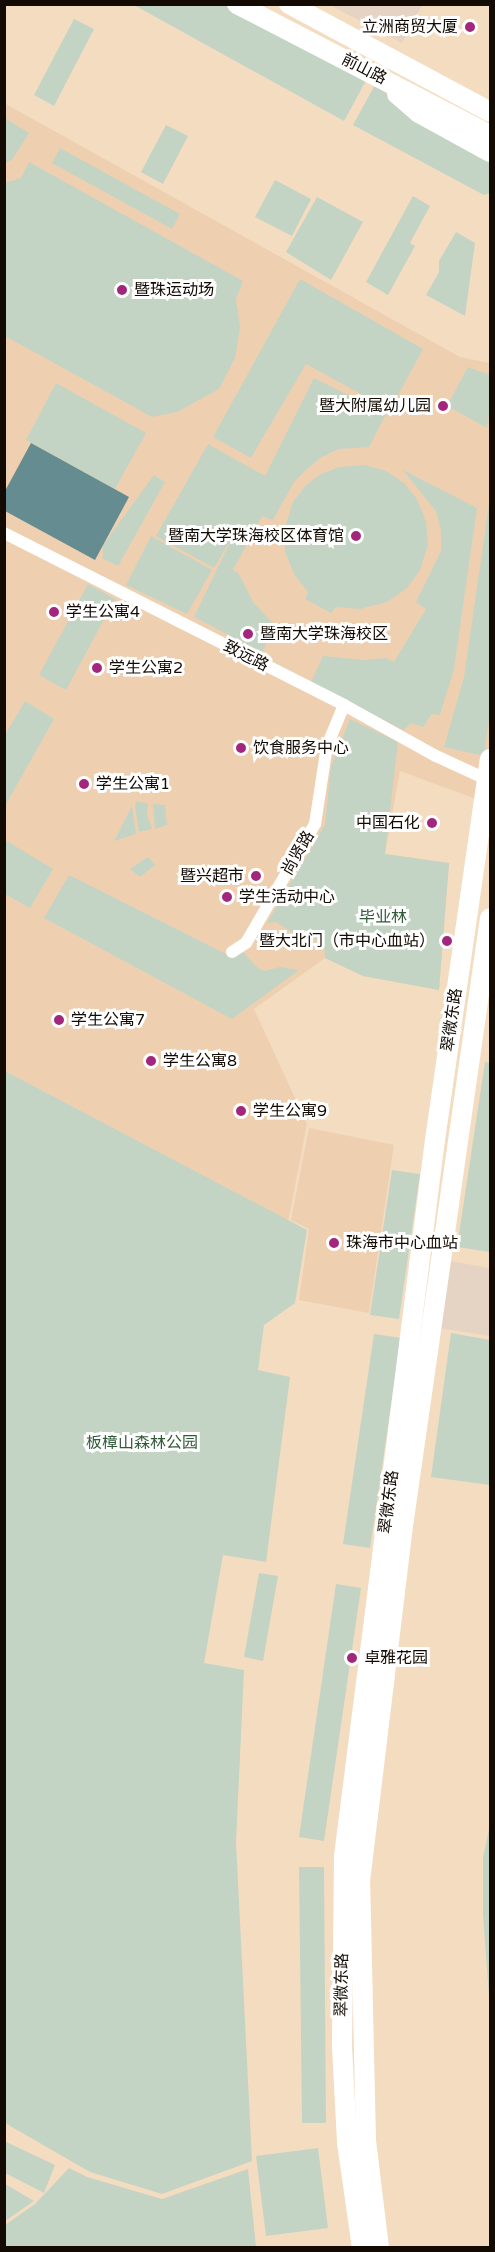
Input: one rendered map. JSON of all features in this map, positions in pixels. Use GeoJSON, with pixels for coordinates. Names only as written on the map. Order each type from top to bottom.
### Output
{"type":"FeatureCollection","features":[{"type":"Feature","properties":{"kind":"main road","name":"前山路"},"geometry":{"type":"LineString","coordinates":[[237,4],[490,135]]}},
{"type":"Feature","properties":{"kind":"main road","name":"前山路"},"geometry":{"type":"LineString","coordinates":[[289,4],[485,108]]}},
{"type":"Feature","properties":{"kind":"main road"},"geometry":{"type":"LineString","coordinates":[[375,74],[419,113],[490,152]]}},
{"type":"Feature","properties":{"kind":"main road","name":"翠微东路"},"geometry":{"type":"LineString","coordinates":[[362,2247],[347,2142],[342,2057],[344,1856],[435,1140],[489,780],[490,759]]}},
{"type":"Feature","properties":{"kind":"main road","name":"翠微东路"},"geometry":{"type":"LineString","coordinates":[[380,2247],[366,2140],[360,1881],[402,1533],[490,918]]}},
{"type":"Feature","properties":{"kind":"street","name":"致远路"},"geometry":{"type":"LineString","coordinates":[[4,533],[344,705],[436,756],[489,780]]}},
{"type":"Feature","properties":{"kind":"street","name":"尚贤路"},"geometry":{"type":"LineString","coordinates":[[232,952],[246,943],[315,824],[327,746],[344,705]]}},
{"type":"Feature","properties":{"kind":"shaded area"},"geometry":{"type":"Polygon","coordinates":[[[330,5],[422,5],[402,43],[330,5]]]}},
{"type":"Feature","properties":{"kind":"shaded area","name":"暨南大学珠海校区"},"geometry":{"type":"Polygon","coordinates":[[[4,103],[460,357],[490,363],[490,758],[484,802],[400,771],[385,854],[449,863],[439,990],[363,976],[325,958],[254,1009],[307,1124],[288,1222],[5,1071],[4,103]]]}},
{"type":"Feature","properties":{"kind":"shaded area"},"geometry":{"type":"Polygon","coordinates":[[[309,1128],[394,1145],[369,1313],[299,1300],[309,1229],[291,1220],[309,1128]]]}},
{"type":"Feature","properties":{"kind":"shaded area"},"geometry":{"type":"Polygon","coordinates":[[[450,1261],[490,1268],[490,1336],[439,1328],[450,1261]]]}},
{"type":"Feature","properties":{"kind":"green space"},"geometry":{"type":"Polygon","coordinates":[[[134,5],[230,5],[369,75],[344,121],[134,5]]]}},
{"type":"Feature","properties":{"kind":"green space"},"geometry":{"type":"Polygon","coordinates":[[[74,19],[94,29],[54,106],[34,95],[74,19]]]}},
{"type":"Feature","properties":{"kind":"green space"},"geometry":{"type":"Polygon","coordinates":[[[376,83],[411,117],[490,159],[490,193],[484,195],[353,125],[376,83]]]}},
{"type":"Feature","properties":{"kind":"green space"},"geometry":{"type":"Polygon","coordinates":[[[5,118],[29,133],[12,160],[5,163],[5,118]]]}},
{"type":"Feature","properties":{"kind":"green space"},"geometry":{"type":"Polygon","coordinates":[[[166,125],[188,136],[163,184],[141,172],[166,125]]]}},
{"type":"Feature","properties":{"kind":"green space"},"geometry":{"type":"Polygon","coordinates":[[[60,148],[180,214],[172,229],[52,163],[60,148]]]}},
{"type":"Feature","properties":{"kind":"green space","name":"暨珠运动场"},"geometry":{"type":"Polygon","coordinates":[[[29,162],[243,281],[236,299],[240,327],[235,358],[219,389],[177,412],[152,417],[5,336],[5,183],[21,178],[29,162]]]}},
{"type":"Feature","properties":{"kind":"green space"},"geometry":{"type":"Polygon","coordinates":[[[275,180],[311,199],[292,236],[255,217],[275,180]]]}},
{"type":"Feature","properties":{"kind":"green space"},"geometry":{"type":"Polygon","coordinates":[[[413,196],[430,206],[410,243],[415,246],[388,295],[366,282],[413,196]]]}},
{"type":"Feature","properties":{"kind":"green space"},"geometry":{"type":"Polygon","coordinates":[[[317,197],[363,222],[331,280],[286,252],[317,197]]]}},
{"type":"Feature","properties":{"kind":"green space"},"geometry":{"type":"Polygon","coordinates":[[[456,232],[475,243],[465,316],[426,295],[439,272],[439,261],[456,232]]]}},
{"type":"Feature","properties":{"kind":"green space"},"geometry":{"type":"Polygon","coordinates":[[[300,279],[423,349],[390,410],[306,364],[251,458],[213,437],[300,279]]]}},
{"type":"Feature","properties":{"kind":"green space"},"geometry":{"type":"Polygon","coordinates":[[[468,367],[490,375],[490,407],[487,428],[447,406],[468,367]]]}},
{"type":"Feature","properties":{"kind":"green space"},"geometry":{"type":"Polygon","coordinates":[[[314,378],[386,414],[369,447],[339,449],[320,458],[294,482],[273,520],[262,516],[233,570],[239,574],[253,602],[275,626],[262,652],[194,617],[234,534],[214,568],[156,536],[208,444],[265,476],[314,378]]]}},
{"type":"Feature","properties":{"kind":"green space"},"geometry":{"type":"Polygon","coordinates":[[[56,383],[146,433],[115,489],[26,440],[56,383]]]}},
{"type":"Feature","properties":{"kind":"green space","name":"暨南大学珠海校区体育馆"},"geometry":{"type":"Polygon","coordinates":[[[365,465],[386,471],[404,483],[417,499],[426,521],[428,545],[420,570],[407,588],[387,602],[360,609],[336,607],[331,613],[305,599],[308,592],[294,574],[285,552],[285,527],[293,502],[306,485],[321,474],[339,467],[365,465]]]}},
{"type":"Feature","properties":{"kind":"green space"},"geometry":{"type":"Polygon","coordinates":[[[403,470],[477,508],[454,669],[440,715],[432,714],[423,727],[411,723],[403,730],[311,682],[323,656],[364,660],[386,658],[394,662],[426,609],[416,602],[441,551],[441,531],[436,511],[403,470]]]}},
{"type":"Feature","properties":{"kind":"green space"},"geometry":{"type":"Polygon","coordinates":[[[154,475],[165,482],[118,566],[103,559],[103,545],[154,475]]]}},
{"type":"Feature","properties":{"kind":"green space"},"geometry":{"type":"Polygon","coordinates":[[[490,498],[490,713],[484,756],[444,747],[464,677],[490,498]]]}},
{"type":"Feature","properties":{"kind":"green space"},"geometry":{"type":"Polygon","coordinates":[[[151,536],[212,570],[187,614],[126,585],[151,536]]]}},
{"type":"Feature","properties":{"kind":"green space"},"geometry":{"type":"Polygon","coordinates":[[[88,584],[115,599],[66,690],[39,675],[88,584]]]}},
{"type":"Feature","properties":{"kind":"green space"},"geometry":{"type":"Polygon","coordinates":[[[25,701],[54,719],[5,806],[5,735],[25,701]]]}},
{"type":"Feature","properties":{"kind":"green space","name":"毕业林"},"geometry":{"type":"Polygon","coordinates":[[[350,719],[398,742],[385,854],[449,863],[439,990],[363,976],[325,958],[324,941],[295,934],[276,922],[267,923],[325,825],[331,766],[350,719]]]}},
{"type":"Feature","properties":{"kind":"green space"},"geometry":{"type":"Polygon","coordinates":[[[137,801],[148,804],[147,814],[152,829],[139,832],[135,805],[137,801]]]}},
{"type":"Feature","properties":{"kind":"green space"},"geometry":{"type":"Polygon","coordinates":[[[153,804],[165,805],[167,825],[155,829],[153,804]]]}},
{"type":"Feature","properties":{"kind":"green space"},"geometry":{"type":"Polygon","coordinates":[[[132,806],[136,834],[114,841],[132,806]]]}},
{"type":"Feature","properties":{"kind":"green space"},"geometry":{"type":"Polygon","coordinates":[[[5,840],[53,869],[30,908],[5,894],[5,840]]]}},
{"type":"Feature","properties":{"kind":"green space"},"geometry":{"type":"Polygon","coordinates":[[[148,857],[155,865],[140,877],[130,869],[148,857]]]}},
{"type":"Feature","properties":{"kind":"green space"},"geometry":{"type":"Polygon","coordinates":[[[69,875],[230,956],[242,951],[258,968],[264,971],[280,967],[299,970],[232,1019],[44,918],[69,875]]]}},
{"type":"Feature","properties":{"kind":"green space"},"geometry":{"type":"Polygon","coordinates":[[[485,1062],[490,1063],[490,1252],[457,1247],[485,1062]]]}},
{"type":"Feature","properties":{"kind":"green space","name":"板樟山森林公园"},"geometry":{"type":"Polygon","coordinates":[[[5,1071],[307,1230],[295,1303],[264,1325],[258,1370],[290,1377],[266,1562],[223,1555],[204,1663],[244,1670],[236,1842],[252,2161],[162,2194],[90,2172],[5,2123],[5,1071]]]}},
{"type":"Feature","properties":{"kind":"green space"},"geometry":{"type":"Polygon","coordinates":[[[392,1170],[420,1174],[399,1319],[370,1315],[392,1170]]]}},
{"type":"Feature","properties":{"kind":"green space"},"geometry":{"type":"Polygon","coordinates":[[[451,1333],[490,1340],[490,1485],[431,1477],[451,1333]]]}},
{"type":"Feature","properties":{"kind":"green space"},"geometry":{"type":"Polygon","coordinates":[[[374,1334],[401,1338],[370,1548],[343,1544],[374,1334]]]}},
{"type":"Feature","properties":{"kind":"green space"},"geometry":{"type":"Polygon","coordinates":[[[259,1573],[278,1576],[263,1661],[244,1657],[259,1573]]]}},
{"type":"Feature","properties":{"kind":"green space"},"geometry":{"type":"Polygon","coordinates":[[[336,1584],[361,1588],[324,1841],[299,1837],[336,1584]]]}},
{"type":"Feature","properties":{"kind":"green space"},"geometry":{"type":"Polygon","coordinates":[[[490,1825],[490,2010],[483,1915],[483,1857],[490,1825]]]}},
{"type":"Feature","properties":{"kind":"green space"},"geometry":{"type":"Polygon","coordinates":[[[299,1867],[324,1867],[326,2123],[302,2123],[299,1867]]]}},
{"type":"Feature","properties":{"kind":"green space"},"geometry":{"type":"Polygon","coordinates":[[[4,2141],[55,2165],[44,2193],[5,2173],[4,2141]]]}},
{"type":"Feature","properties":{"kind":"green space"},"geometry":{"type":"Polygon","coordinates":[[[318,2148],[328,2228],[266,2236],[256,2156],[318,2148]]]}},
{"type":"Feature","properties":{"kind":"green space"},"geometry":{"type":"Polygon","coordinates":[[[69,2168],[87,2177],[162,2199],[248,2169],[256,2247],[5,2246],[5,2225],[35,2204],[69,2168]]]}},
{"type":"Feature","properties":{"kind":"green space"},"geometry":{"type":"Polygon","coordinates":[[[5,2184],[34,2201],[5,2221],[5,2184]]]}},
{"type":"Feature","properties":{"kind":"water"},"geometry":{"type":"Polygon","coordinates":[[[31,443],[129,497],[95,560],[5,511],[5,491],[31,443]]]}},
{"type":"Feature","properties":{"kind":"place","name":"立洲商贸大厦"},"geometry":{"type":"Point","coordinates":[470,27]}},
{"type":"Feature","properties":{"kind":"place","name":"暨珠运动场"},"geometry":{"type":"Point","coordinates":[122,290]}},
{"type":"Feature","properties":{"kind":"place","name":"暨大附属幼儿园"},"geometry":{"type":"Point","coordinates":[443,406]}},
{"type":"Feature","properties":{"kind":"place","name":"暨南大学珠海校区体育馆"},"geometry":{"type":"Point","coordinates":[356,536]}},
{"type":"Feature","properties":{"kind":"place","name":"学生公寓4"},"geometry":{"type":"Point","coordinates":[54,612]}},
{"type":"Feature","properties":{"kind":"place","name":"暨南大学珠海校区"},"geometry":{"type":"Point","coordinates":[248,634]}},
{"type":"Feature","properties":{"kind":"place","name":"学生公寓2"},"geometry":{"type":"Point","coordinates":[97,668]}},
{"type":"Feature","properties":{"kind":"place","name":"饮食服务中心"},"geometry":{"type":"Point","coordinates":[241,748]}},
{"type":"Feature","properties":{"kind":"place","name":"学生公寓1"},"geometry":{"type":"Point","coordinates":[84,784]}},
{"type":"Feature","properties":{"kind":"place","name":"中国石化"},"geometry":{"type":"Point","coordinates":[432,823]}},
{"type":"Feature","properties":{"kind":"place","name":"暨兴超市"},"geometry":{"type":"Point","coordinates":[256,876]}},
{"type":"Feature","properties":{"kind":"place","name":"学生活动中心"},"geometry":{"type":"Point","coordinates":[227,897]}},
{"type":"Feature","properties":{"kind":"place","name":"暨大北门（市中心血站）"},"geometry":{"type":"Point","coordinates":[447,941]}},
{"type":"Feature","properties":{"kind":"place","name":"学生公寓7"},"geometry":{"type":"Point","coordinates":[59,1020]}},
{"type":"Feature","properties":{"kind":"place","name":"学生公寓8"},"geometry":{"type":"Point","coordinates":[151,1061]}},
{"type":"Feature","properties":{"kind":"place","name":"学生公寓9"},"geometry":{"type":"Point","coordinates":[241,1111]}},
{"type":"Feature","properties":{"kind":"place","name":"珠海市中心血站"},"geometry":{"type":"Point","coordinates":[334,1243]}},
{"type":"Feature","properties":{"kind":"place","name":"卓雅花园"},"geometry":{"type":"Point","coordinates":[352,1658]}}]}
